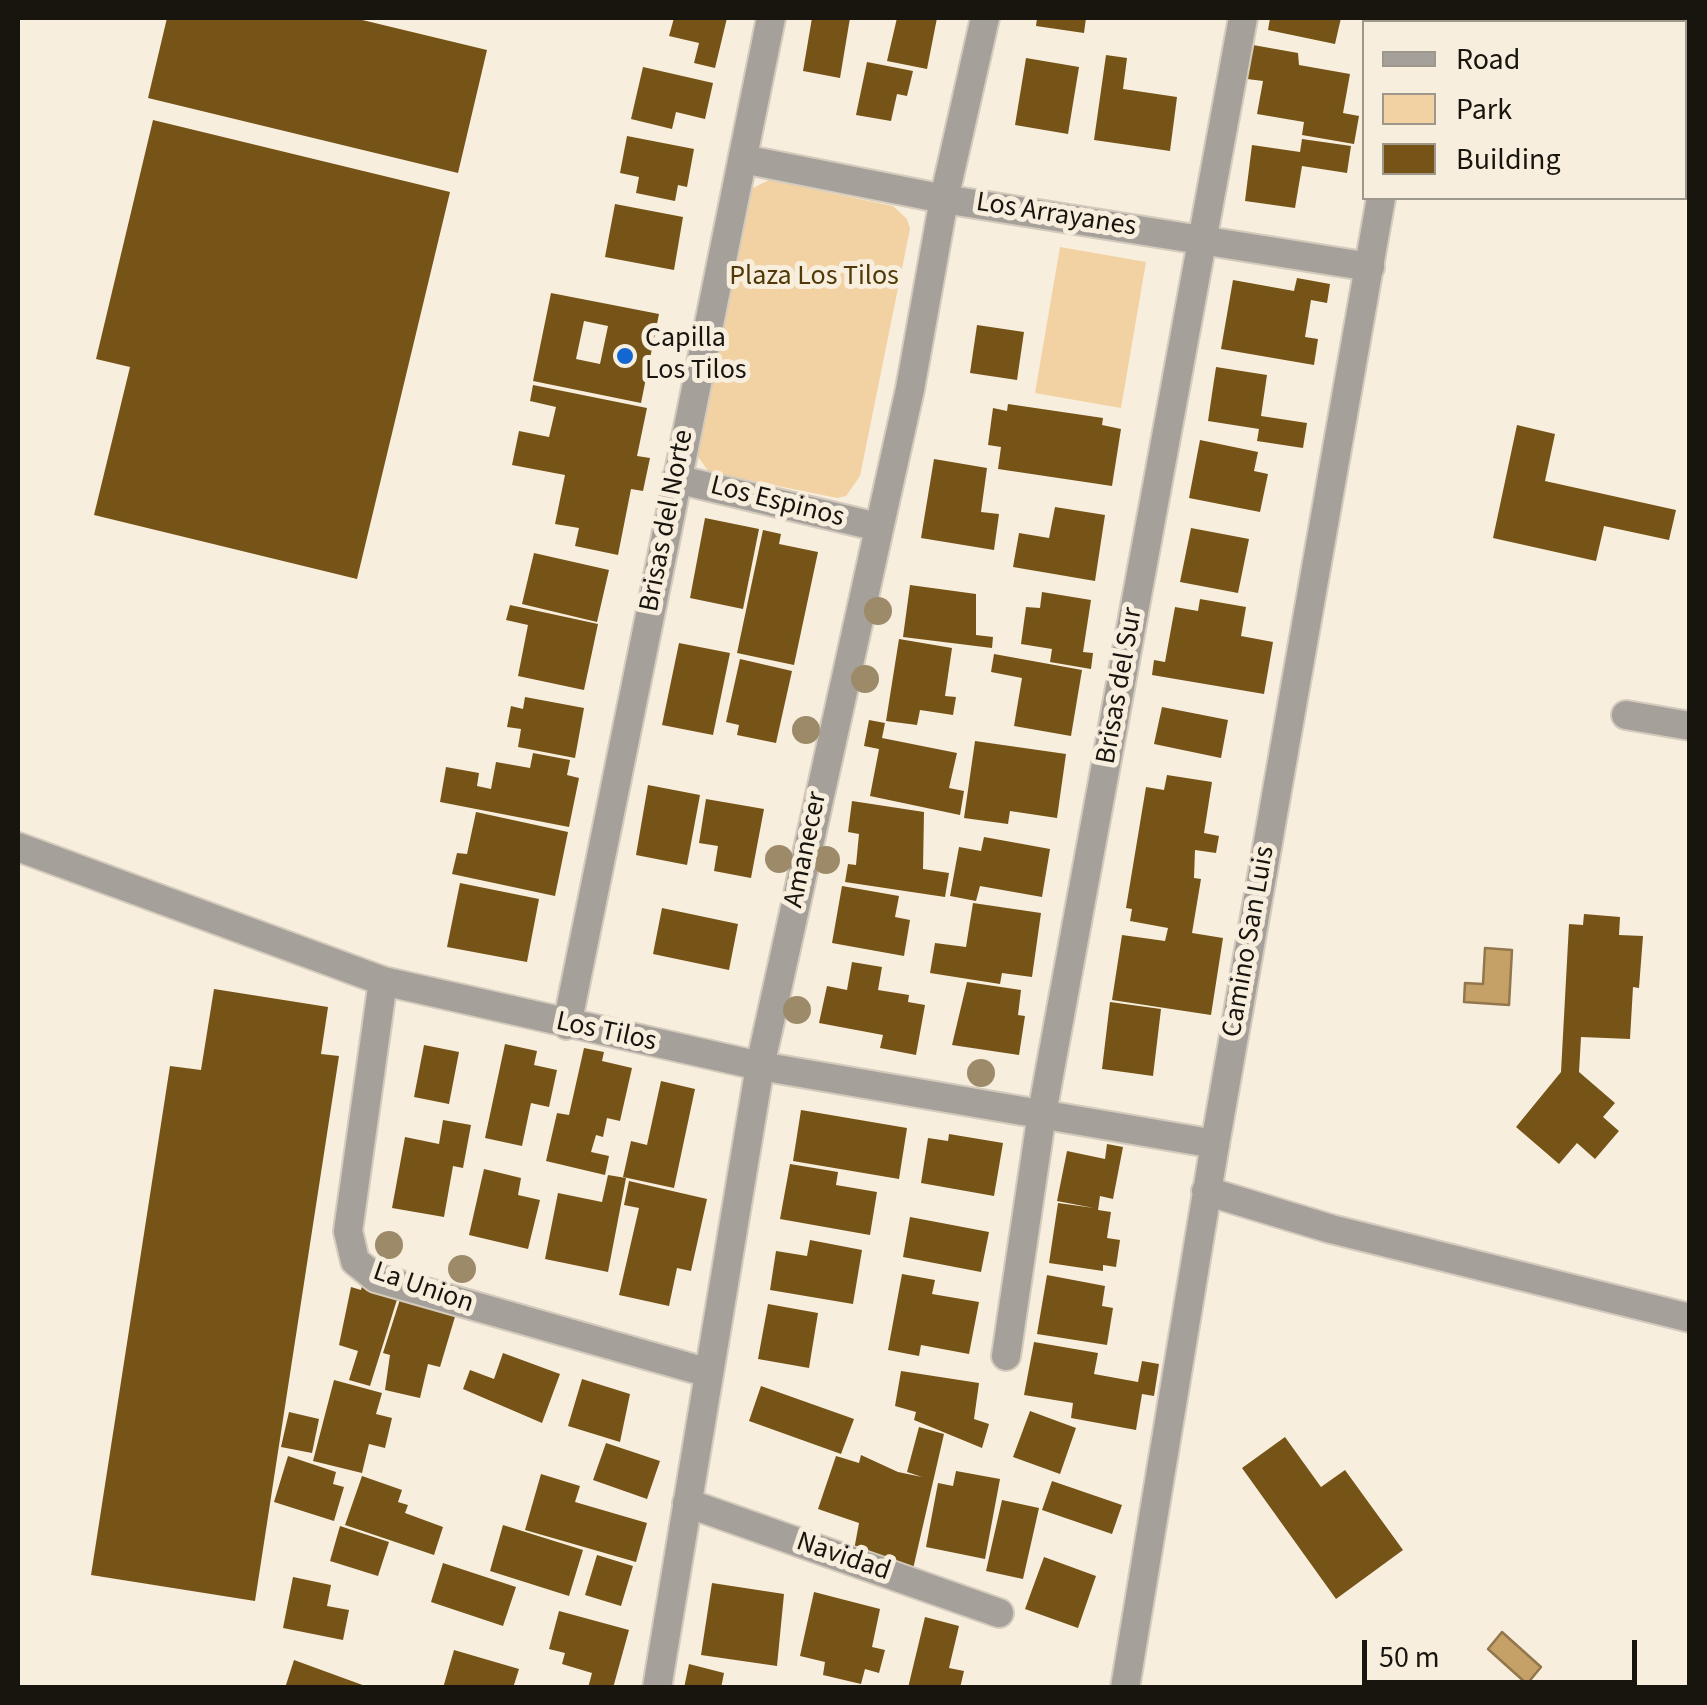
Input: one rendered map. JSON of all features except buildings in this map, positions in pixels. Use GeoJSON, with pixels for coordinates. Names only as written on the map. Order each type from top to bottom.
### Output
{"type":"FeatureCollection","features":[{"type":"Feature","properties":{"kind":"street","name":"Brisas del Norte"},"geometry":{"type":"LineString","coordinates":[[567,1026],[771,18]]}},
{"type":"Feature","properties":{"kind":"street","name":"Amanecer"},"geometry":{"type":"LineString","coordinates":[[656,1688],[760,1066],[910,389],[944,199],[985,18]]}},
{"type":"Feature","properties":{"kind":"street","name":"Brisas del Sur"},"geometry":{"type":"LineString","coordinates":[[1006,1356],[1042,1114],[1243,18]]}},
{"type":"Feature","properties":{"kind":"street","name":"Los Arrayanes"},"geometry":{"type":"LineString","coordinates":[[742,160],[944,199],[1370,266]]}},
{"type":"Feature","properties":{"kind":"street","name":"Camino San Luis"},"geometry":{"type":"LineString","coordinates":[[1125,1688],[1214,1144],[1381,200]]}},
{"type":"Feature","properties":{"kind":"street","name":"Los Espinos"},"geometry":{"type":"LineString","coordinates":[[676,479],[878,527]]}},
{"type":"Feature","properties":{"kind":"street"},"geometry":{"type":"LineString","coordinates":[[1626,714],[1690,726]]}},
{"type":"Feature","properties":{"kind":"street","name":"Los Tilos"},"geometry":{"type":"LineString","coordinates":[[18,847],[383,981],[567,1026],[760,1066],[1214,1144]]}},
{"type":"Feature","properties":{"kind":"street","name":"La Union"},"geometry":{"type":"LineString","coordinates":[[383,981],[348,1231],[354,1261],[376,1278],[708,1373]]}},
{"type":"Feature","properties":{"kind":"street"},"geometry":{"type":"LineString","coordinates":[[1206,1191],[1331,1230],[1690,1318]]}},
{"type":"Feature","properties":{"kind":"street","name":"Navidad"},"geometry":{"type":"LineString","coordinates":[[687,1503],[1000,1613]]}},
{"type":"Feature","properties":{"kind":"green space","name":"Plaza Los Tilos"},"geometry":{"type":"Polygon","coordinates":[[[769,180],[893,206],[907,219],[910,229],[860,476],[846,496],[837,498],[709,472],[696,454],[744,200],[751,189],[769,180]]]}},
{"type":"Feature","properties":{"kind":"green space"},"geometry":{"type":"Polygon","coordinates":[[[1060,247],[1146,262],[1121,408],[1035,393],[1060,247]]]}},
{"type":"Feature","properties":{"kind":"shaded area"},"geometry":{"type":"Polygon","coordinates":[[[1485,948],[1512,950],[1509,1005],[1464,1002],[1465,983],[1483,984],[1485,948]]]}},
{"type":"Feature","properties":{"kind":"shaded area"},"geometry":{"type":"Polygon","coordinates":[[[1502,1632],[1541,1667],[1527,1684],[1488,1649],[1502,1632]]]}},
{"type":"Feature","properties":{"kind":"place","name":"Capilla Los Tilos"},"geometry":{"type":"Point","coordinates":[625,356]}}]}
